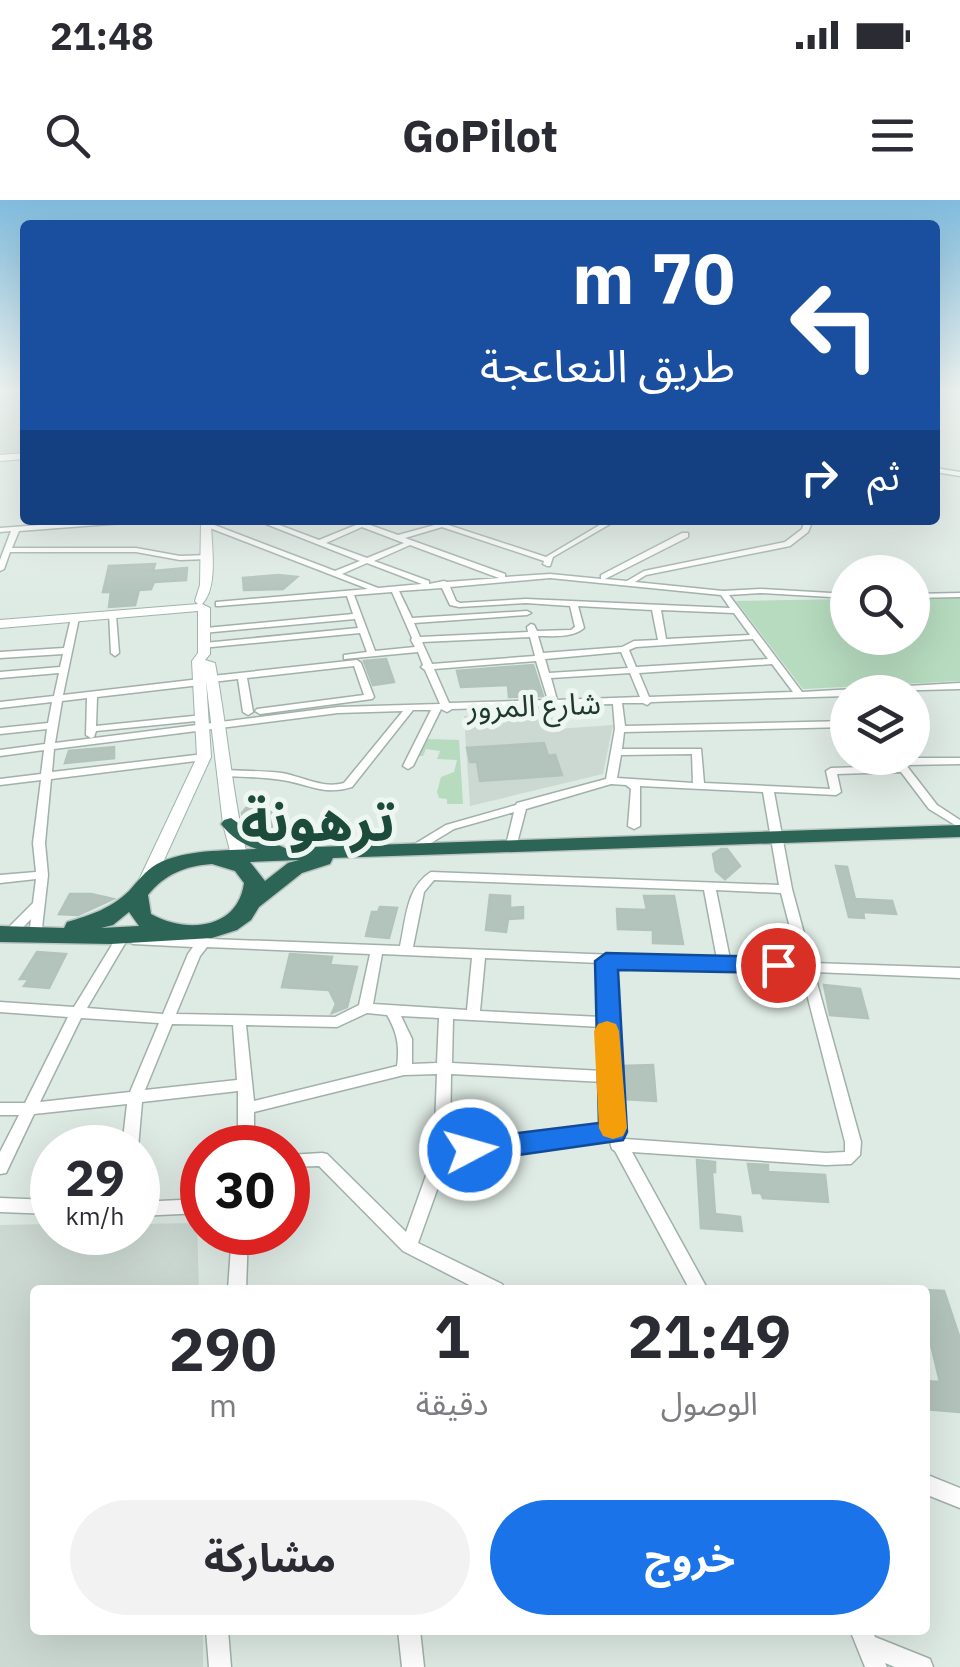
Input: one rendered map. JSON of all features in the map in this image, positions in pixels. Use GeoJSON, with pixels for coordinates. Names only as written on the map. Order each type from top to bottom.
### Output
{"type":"FeatureCollection","features":[{"type":"Feature","properties":{"kind":"highway"},"geometry":{"type":"LineString","coordinates":[[231,824],[260,844],[289,852]]}},
{"type":"Feature","properties":{"kind":"highway"},"geometry":{"type":"LineString","coordinates":[[17,925],[116,937],[202,935],[306,862],[453,865],[960,828]]}},
{"type":"Feature","properties":{"kind":"highway"},"geometry":{"type":"LineString","coordinates":[[17,925],[94,924],[118,913],[142,888],[182,862],[212,858],[240,860],[289,852],[417,847],[778,840]]}},
{"type":"Feature","properties":{"kind":"highway"},"geometry":{"type":"LineString","coordinates":[[240,860],[255,882],[252,902]]}},
{"type":"Feature","properties":{"kind":"highway"},"geometry":{"type":"LineString","coordinates":[[142,888],[141,918],[202,935]]}},
{"type":"Feature","properties":{"kind":"street"},"geometry":{"type":"LineString","coordinates":[[957,473],[960,483]]}},
{"type":"Feature","properties":{"kind":"street"},"geometry":{"type":"LineString","coordinates":[[0,530],[69,525]]}},
{"type":"Feature","properties":{"kind":"street"},"geometry":{"type":"LineString","coordinates":[[206,525],[208,608],[204,650],[198,661],[207,678],[211,721],[226,774],[231,824],[240,860]]}},
{"type":"Feature","properties":{"kind":"street"},"geometry":{"type":"LineString","coordinates":[[211,525],[382,592]]}},
{"type":"Feature","properties":{"kind":"street"},"geometry":{"type":"LineString","coordinates":[[274,525],[428,584]]}},
{"type":"Feature","properties":{"kind":"street"},"geometry":{"type":"LineString","coordinates":[[321,542],[362,525],[509,578]]}},
{"type":"Feature","properties":{"kind":"street"},"geometry":{"type":"LineString","coordinates":[[396,538],[442,525],[546,559],[604,525]]}},
{"type":"Feature","properties":{"kind":"street"},"geometry":{"type":"LineString","coordinates":[[631,581],[644,573],[787,544],[807,525]]}},
{"type":"Feature","properties":{"kind":"street"},"geometry":{"type":"LineString","coordinates":[[0,570],[16,529]]}},
{"type":"Feature","properties":{"kind":"street"},"geometry":{"type":"LineString","coordinates":[[602,578],[685,535]]}},
{"type":"Feature","properties":{"kind":"street"},"geometry":{"type":"LineString","coordinates":[[335,574],[409,543]]}},
{"type":"Feature","properties":{"kind":"street"},"geometry":{"type":"LineString","coordinates":[[7,550],[136,550],[180,558],[208,557]]}},
{"type":"Feature","properties":{"kind":"street"},"geometry":{"type":"LineString","coordinates":[[546,559],[550,576]]}},
{"type":"Feature","properties":{"kind":"street"},"geometry":{"type":"LineString","coordinates":[[208,608],[242,601],[550,576],[613,579],[723,593],[830,595]]}},
{"type":"Feature","properties":{"kind":"street"},"geometry":{"type":"LineString","coordinates":[[613,579],[613,605]]}},
{"type":"Feature","properties":{"kind":"street"},"geometry":{"type":"LineString","coordinates":[[444,583],[454,605],[574,603],[734,611]]}},
{"type":"Feature","properties":{"kind":"street"},"geometry":{"type":"LineString","coordinates":[[395,590],[442,709],[408,766]]}},
{"type":"Feature","properties":{"kind":"street"},"geometry":{"type":"LineString","coordinates":[[723,593],[752,637],[800,695]]}},
{"type":"Feature","properties":{"kind":"street"},"geometry":{"type":"LineString","coordinates":[[350,594],[372,654]]}},
{"type":"Feature","properties":{"kind":"street"},"geometry":{"type":"LineString","coordinates":[[930,596],[960,596]]}},
{"type":"Feature","properties":{"kind":"street"},"geometry":{"type":"LineString","coordinates":[[526,602],[554,706]]}},
{"type":"Feature","properties":{"kind":"street"},"geometry":{"type":"LineString","coordinates":[[0,704],[207,678],[417,644],[578,630],[574,603]]}},
{"type":"Feature","properties":{"kind":"street"},"geometry":{"type":"LineString","coordinates":[[656,607],[662,641]]}},
{"type":"Feature","properties":{"kind":"street"},"geometry":{"type":"LineString","coordinates":[[0,624],[176,608],[357,616]]}},
{"type":"Feature","properties":{"kind":"street"},"geometry":{"type":"LineString","coordinates":[[409,621],[527,614]]}},
{"type":"Feature","properties":{"kind":"street"},"geometry":{"type":"LineString","coordinates":[[112,615],[115,653]]}},
{"type":"Feature","properties":{"kind":"street"},"geometry":{"type":"LineString","coordinates":[[17,925],[42,875],[39,843],[55,699],[75,618]]}},
{"type":"Feature","properties":{"kind":"street"},"geometry":{"type":"LineString","coordinates":[[204,650],[362,630]]}},
{"type":"Feature","properties":{"kind":"street"},"geometry":{"type":"LineString","coordinates":[[426,667],[624,649],[662,641],[752,637]]}},
{"type":"Feature","properties":{"kind":"street"},"geometry":{"type":"LineString","coordinates":[[624,649],[647,702]]}},
{"type":"Feature","properties":{"kind":"street"},"geometry":{"type":"LineString","coordinates":[[0,656],[66,651]]}},
{"type":"Feature","properties":{"kind":"street"},"geometry":{"type":"LineString","coordinates":[[546,676],[772,661]]}},
{"type":"Feature","properties":{"kind":"street"},"geometry":{"type":"LineString","coordinates":[[0,752],[52,748],[248,712],[369,696],[357,664],[207,678]]}},
{"type":"Feature","properties":{"kind":"street"},"geometry":{"type":"LineString","coordinates":[[0,675],[62,670]]}},
{"type":"Feature","properties":{"kind":"street"},"geometry":{"type":"LineString","coordinates":[[242,676],[248,712]]}},
{"type":"Feature","properties":{"kind":"street","name":"شارع المرور"},"geometry":{"type":"LineString","coordinates":[[930,688],[960,686]]}},
{"type":"Feature","properties":{"kind":"street"},"geometry":{"type":"LineString","coordinates":[[90,742],[92,694]]}},
{"type":"Feature","properties":{"kind":"street","name":"شارع المرور"},"geometry":{"type":"LineString","coordinates":[[211,721],[338,710],[830,694]]}},
{"type":"Feature","properties":{"kind":"street"},"geometry":{"type":"LineString","coordinates":[[612,781],[620,729],[618,704]]}},
{"type":"Feature","properties":{"kind":"street"},"geometry":{"type":"LineString","coordinates":[[226,774],[276,776],[307,787],[348,786],[410,708]]}},
{"type":"Feature","properties":{"kind":"street"},"geometry":{"type":"LineString","coordinates":[[91,729],[211,721]]}},
{"type":"Feature","properties":{"kind":"street"},"geometry":{"type":"LineString","coordinates":[[142,888],[204,757],[211,721]]}},
{"type":"Feature","properties":{"kind":"street"},"geometry":{"type":"LineString","coordinates":[[620,729],[830,724]]}},
{"type":"Feature","properties":{"kind":"street"},"geometry":{"type":"LineString","coordinates":[[0,731],[52,726]]}},
{"type":"Feature","properties":{"kind":"street"},"geometry":{"type":"LineString","coordinates":[[617,752],[697,751],[699,786]]}},
{"type":"Feature","properties":{"kind":"street"},"geometry":{"type":"LineString","coordinates":[[0,782],[204,757]]}},
{"type":"Feature","properties":{"kind":"street"},"geometry":{"type":"LineString","coordinates":[[930,762],[960,761]]}},
{"type":"Feature","properties":{"kind":"street"},"geometry":{"type":"LineString","coordinates":[[417,847],[450,827],[612,781],[836,792],[832,775]]}},
{"type":"Feature","properties":{"kind":"street"},"geometry":{"type":"LineString","coordinates":[[909,775],[933,807],[960,828]]}},
{"type":"Feature","properties":{"kind":"street"},"geometry":{"type":"LineString","coordinates":[[633,783],[634,826]]}},
{"type":"Feature","properties":{"kind":"street"},"geometry":{"type":"LineString","coordinates":[[442,1153],[615,1138],[826,1159],[846,1159],[852,1155],[853,1142],[786,889],[768,790]]}},
{"type":"Feature","properties":{"kind":"street"},"geometry":{"type":"LineString","coordinates":[[512,844],[522,805]]}},
{"type":"Feature","properties":{"kind":"street"},"geometry":{"type":"LineString","coordinates":[[929,832],[933,807]]}},
{"type":"Feature","properties":{"kind":"street"},"geometry":{"type":"LineString","coordinates":[[406,948],[418,891],[431,876],[453,865],[710,888],[786,889]]}},
{"type":"Feature","properties":{"kind":"street"},"geometry":{"type":"LineString","coordinates":[[0,879],[42,875]]}},
{"type":"Feature","properties":{"kind":"street"},"geometry":{"type":"LineString","coordinates":[[710,888],[724,963]]}},
{"type":"Feature","properties":{"kind":"street"},"geometry":{"type":"LineString","coordinates":[[202,935],[237,932],[247,944]]}},
{"type":"Feature","properties":{"kind":"street"},"geometry":{"type":"LineString","coordinates":[[202,935],[247,944],[960,973]]}},
{"type":"Feature","properties":{"kind":"street"},"geometry":{"type":"LineString","coordinates":[[132,1125],[135,1098],[202,935]]}},
{"type":"Feature","properties":{"kind":"street"},"geometry":{"type":"LineString","coordinates":[[0,1168],[116,937]]}},
{"type":"Feature","properties":{"kind":"street"},"geometry":{"type":"LineString","coordinates":[[365,1008],[377,948]]}},
{"type":"Feature","properties":{"kind":"street"},"geometry":{"type":"LineString","coordinates":[[473,1014],[479,953]]}},
{"type":"Feature","properties":{"kind":"street"},"geometry":{"type":"LineString","coordinates":[[606,961],[606,1022],[615,1138],[696,1285]]}},
{"type":"Feature","properties":{"kind":"street"},"geometry":{"type":"LineString","coordinates":[[0,1007],[166,1019],[337,1022],[365,1008],[606,1022]]}},
{"type":"Feature","properties":{"kind":"street"},"geometry":{"type":"LineString","coordinates":[[390,1010],[407,1037],[404,1070]]}},
{"type":"Feature","properties":{"kind":"street"},"geometry":{"type":"LineString","coordinates":[[409,1246],[442,1153],[446,1014]]}},
{"type":"Feature","properties":{"kind":"street"},"geometry":{"type":"LineString","coordinates":[[239,1020],[247,1125]]}},
{"type":"Feature","properties":{"kind":"street"},"geometry":{"type":"LineString","coordinates":[[247,1108],[404,1070],[445,1068],[610,1077]]}},
{"type":"Feature","properties":{"kind":"street"},"geometry":{"type":"LineString","coordinates":[[0,1109],[27,1110],[245,1085]]}},
{"type":"Feature","properties":{"kind":"street"},"geometry":{"type":"LineString","coordinates":[[310,1160],[322,1159],[409,1246],[486,1285]]}},
{"type":"Feature","properties":{"kind":"street"},"geometry":{"type":"LineString","coordinates":[[0,1205],[30,1206]]}},
{"type":"Feature","properties":{"kind":"street"},"geometry":{"type":"LineString","coordinates":[[237,1285],[239,1255]]}},
{"type":"Feature","properties":{"kind":"street"},"geometry":{"type":"LineString","coordinates":[[930,1486],[960,1498]]}},
{"type":"Feature","properties":{"kind":"street"},"geometry":{"type":"LineString","coordinates":[[217,1635],[220,1667]]}},
{"type":"Feature","properties":{"kind":"street"},"geometry":{"type":"LineString","coordinates":[[410,1635],[414,1667]]}},
{"type":"Feature","properties":{"kind":"street"},"geometry":{"type":"LineString","coordinates":[[868,1647],[922,1667]]}},
{"type":"Feature","properties":{"kind":"shaded area"},"geometry":{"type":"Polygon","coordinates":[[[551,714],[556,729],[613,725],[603,774],[470,806],[464,716],[551,714]]]}},
{"type":"Feature","properties":{"kind":"shaded area"},"geometry":{"type":"Polygon","coordinates":[[[180,1223],[180,1255],[198,1255],[199,1285],[30,1285],[30,1635],[203,1635],[203,1667],[0,1667],[0,1225],[30,1224],[30,1255],[160,1255],[160,1224],[180,1223]]]}},
{"type":"Feature","properties":{"kind":"green space"},"geometry":{"type":"Polygon","coordinates":[[[930,598],[960,598],[960,681],[930,683],[930,675],[830,675],[830,688],[803,689],[736,601],[830,599],[830,655],[930,655],[930,598]]]}},
{"type":"Feature","properties":{"kind":"green space"},"geometry":{"type":"Polygon","coordinates":[[[427,739],[459,740],[463,804],[447,804],[447,799],[439,798],[441,777],[454,772],[457,760],[437,759],[440,751],[426,749],[423,756],[416,756],[427,739]]]}},
{"type":"Feature","properties":{"kind":"building"},"geometry":{"type":"Polygon","coordinates":[[[155,564],[153,571],[187,568],[186,580],[154,582],[151,589],[139,590],[135,605],[109,607],[111,592],[103,592],[109,566],[155,564]]]}},
{"type":"Feature","properties":{"kind":"building"},"geometry":{"type":"Polygon","coordinates":[[[297,577],[283,589],[244,590],[243,578],[297,577]]]}},
{"type":"Feature","properties":{"kind":"building"},"geometry":{"type":"Polygon","coordinates":[[[386,659],[394,682],[373,685],[364,661],[386,659]]]}},
{"type":"Feature","properties":{"kind":"building"},"geometry":{"type":"Polygon","coordinates":[[[533,665],[543,696],[509,697],[508,685],[461,687],[457,671],[533,665]]]}},
{"type":"Feature","properties":{"kind":"building"},"geometry":{"type":"Polygon","coordinates":[[[544,743],[548,756],[555,755],[562,775],[480,781],[477,762],[470,762],[467,748],[544,743]]]}},
{"type":"Feature","properties":{"kind":"building"},"geometry":{"type":"Polygon","coordinates":[[[114,747],[114,758],[65,763],[69,751],[114,747]]]}},
{"type":"Feature","properties":{"kind":"building"},"geometry":{"type":"Polygon","coordinates":[[[246,808],[282,814],[268,833],[263,833],[244,823],[242,813],[246,808]]]}},
{"type":"Feature","properties":{"kind":"building"},"geometry":{"type":"Polygon","coordinates":[[[727,849],[740,866],[725,879],[716,871],[713,854],[727,849]]]}},
{"type":"Feature","properties":{"kind":"building"},"geometry":{"type":"Polygon","coordinates":[[[836,866],[847,867],[855,899],[892,901],[896,914],[863,912],[864,918],[849,917],[836,866]]]}},
{"type":"Feature","properties":{"kind":"building"},"geometry":{"type":"Polygon","coordinates":[[[70,894],[113,899],[78,915],[59,914],[70,894]]]}},
{"type":"Feature","properties":{"kind":"building"},"geometry":{"type":"Polygon","coordinates":[[[490,895],[510,896],[510,908],[523,907],[523,918],[508,919],[506,932],[486,930],[490,895]]]}},
{"type":"Feature","properties":{"kind":"building"},"geometry":{"type":"Polygon","coordinates":[[[644,896],[674,896],[683,944],[653,943],[653,930],[618,929],[617,909],[647,910],[644,896]]]}},
{"type":"Feature","properties":{"kind":"building"},"geometry":{"type":"Polygon","coordinates":[[[380,907],[397,908],[389,938],[366,936],[372,912],[378,912],[380,907]]]}},
{"type":"Feature","properties":{"kind":"building"},"geometry":{"type":"Polygon","coordinates":[[[37,952],[66,954],[49,988],[24,986],[29,979],[20,979],[37,952]]]}},
{"type":"Feature","properties":{"kind":"building"},"geometry":{"type":"Polygon","coordinates":[[[290,954],[332,957],[330,965],[357,967],[347,1007],[332,1013],[336,1004],[329,990],[282,987],[290,954]]]}},
{"type":"Feature","properties":{"kind":"building"},"geometry":{"type":"Polygon","coordinates":[[[824,985],[860,989],[868,1018],[830,1015],[824,985]]]}},
{"type":"Feature","properties":{"kind":"building"},"geometry":{"type":"Polygon","coordinates":[[[653,1065],[656,1101],[623,1099],[622,1066],[653,1065]]]}},
{"type":"Feature","properties":{"kind":"building"},"geometry":{"type":"Polygon","coordinates":[[[697,1160],[715,1162],[715,1214],[740,1217],[742,1231],[701,1228],[697,1160]]]}},
{"type":"Feature","properties":{"kind":"building"},"geometry":{"type":"Polygon","coordinates":[[[748,1164],[768,1165],[768,1172],[825,1175],[828,1202],[763,1198],[761,1193],[753,1193],[748,1164]]]}},
{"type":"Feature","properties":{"kind":"building"},"geometry":{"type":"Polygon","coordinates":[[[930,1290],[944,1291],[960,1339],[960,1412],[930,1409],[930,1381],[940,1382],[930,1341],[930,1290]]]}},
{"type":"Feature","properties":{"kind":"slow traffic"},"geometry":{"type":"LineString","coordinates":[[607,1031],[613,1128]]}},
{"type":"Feature","properties":{"kind":"district","name":"ترهونة"},"geometry":{"type":"Point","coordinates":[318,822]}},
{"type":"Feature","properties":{"kind":"route"},"geometry":{"type":"LineString","coordinates":[[470,1150],[613,1132],[606,961],[778,965]]}}]}
